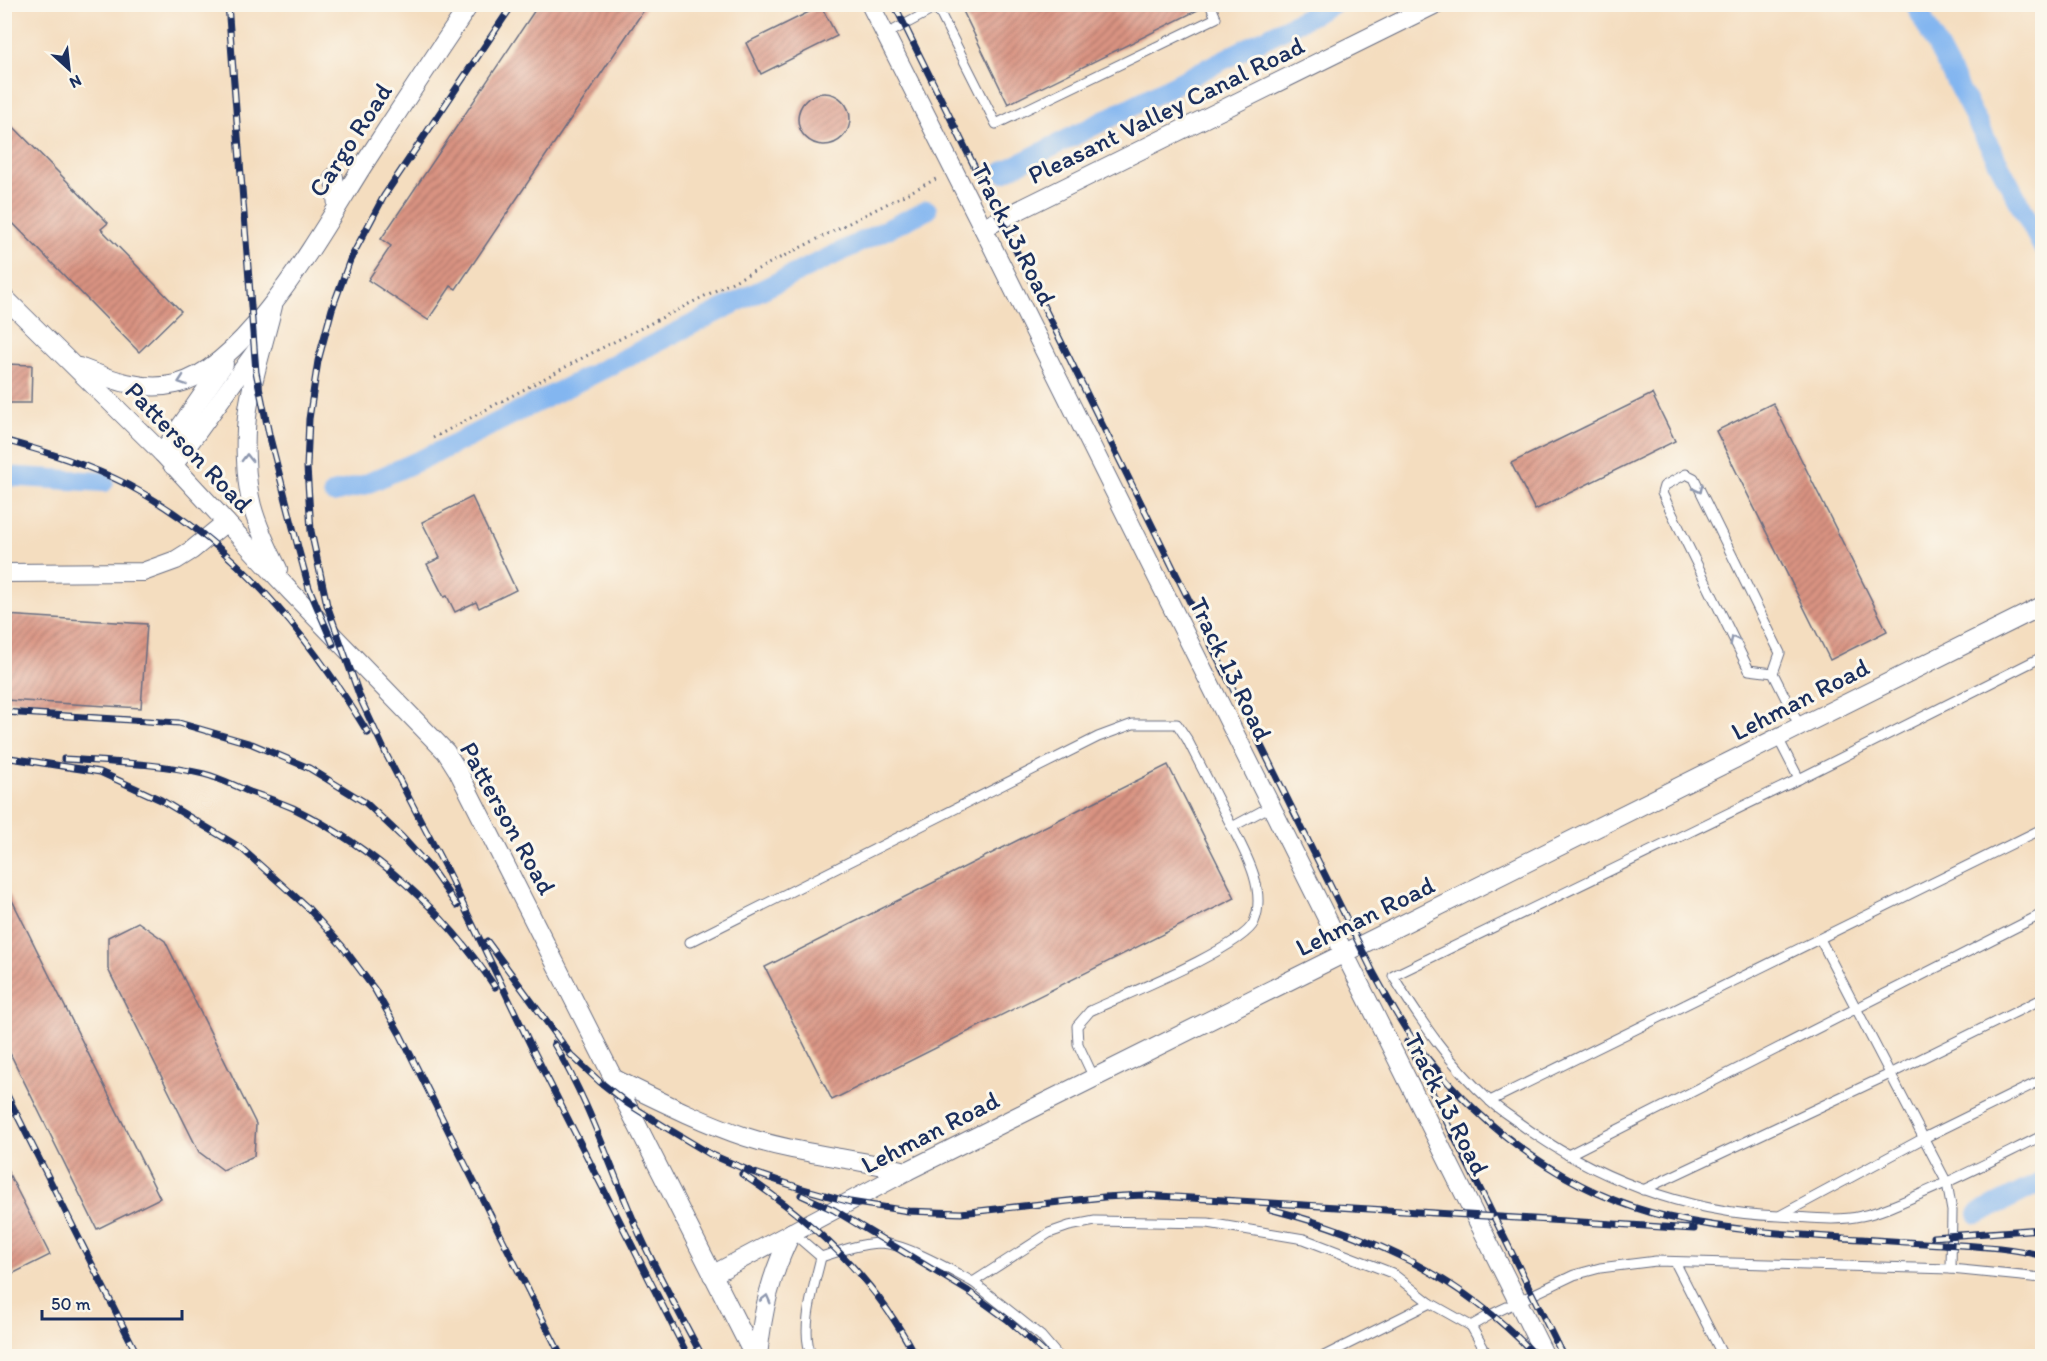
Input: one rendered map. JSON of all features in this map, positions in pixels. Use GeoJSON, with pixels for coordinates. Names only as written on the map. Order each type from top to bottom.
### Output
{"type":"FeatureCollection","features":[{"type":"Feature","properties":{"kind":"street","name":"Cargo Road"},"geometry":{"type":"LineString","coordinates":[[72,364],[117,381],[140,386],[161,387],[177,384],[200,375],[237,346],[274,304],[435,54],[470,4]]}},
{"type":"Feature","properties":{"kind":"street","name":"Track 13 Road"},"geometry":{"type":"LineString","coordinates":[[870,4],[1545,1356]]}},
{"type":"Feature","properties":{"kind":"street","name":"Pleasant Valley Canal Road"},"geometry":{"type":"LineString","coordinates":[[983,228],[1436,4]]}},
{"type":"Feature","properties":{"kind":"street"},"geometry":{"type":"LineString","coordinates":[[334,177],[337,207]]}},
{"type":"Feature","properties":{"kind":"street","name":"Patterson Road"},"geometry":{"type":"LineString","coordinates":[[4,297],[168,460],[290,591],[446,752],[458,771],[615,1079],[712,1275],[756,1356]]}},
{"type":"Feature","properties":{"kind":"street","name":"Cargo Road"},"geometry":{"type":"LineString","coordinates":[[274,304],[248,410],[249,487],[251,505],[267,548],[290,591]]}},
{"type":"Feature","properties":{"kind":"street"},"geometry":{"type":"LineString","coordinates":[[168,460],[265,337]]}},
{"type":"Feature","properties":{"kind":"street"},"geometry":{"type":"LineString","coordinates":[[168,460],[237,346]]}},
{"type":"Feature","properties":{"kind":"street"},"geometry":{"type":"LineString","coordinates":[[4,573],[143,572],[169,563],[192,550],[226,522]]}},
{"type":"Feature","properties":{"kind":"street","name":"Lehman Road"},"geometry":{"type":"LineString","coordinates":[[712,1275],[907,1171],[2043,606]]}},
{"type":"Feature","properties":{"kind":"street"},"geometry":{"type":"LineString","coordinates":[[615,1079],[671,1107],[746,1137],[801,1151],[907,1171]]}},
{"type":"Feature","properties":{"kind":"street"},"geometry":{"type":"LineString","coordinates":[[756,1356],[762,1313],[770,1285],[792,1232]]}},
{"type":"Feature","properties":{"kind":"lane"},"geometry":{"type":"LineString","coordinates":[[885,35],[939,6],[996,124],[1216,18],[1209,4]]}},
{"type":"Feature","properties":{"kind":"lane"},"geometry":{"type":"LineString","coordinates":[[1773,673],[1749,670],[1662,493],[1664,486],[1686,474],[1694,478],[1780,653],[1773,673],[1800,727]]}},
{"type":"Feature","properties":{"kind":"lane"},"geometry":{"type":"LineString","coordinates":[[2043,657],[1799,779],[1393,976],[1417,1014],[1444,1050],[1490,1101],[1539,1138],[1596,1170],[1643,1190],[1694,1205],[1760,1215],[1858,1217],[1887,1208],[1947,1183],[2043,1136]]}},
{"type":"Feature","properties":{"kind":"lane"},"geometry":{"type":"LineString","coordinates":[[690,942],[1098,737],[1132,724],[1177,724],[1187,739],[1249,861],[1258,897],[1254,923],[1245,934],[1221,950],[1090,1011],[1077,1026],[1078,1044],[1094,1078]]}},
{"type":"Feature","properties":{"kind":"lane"},"geometry":{"type":"LineString","coordinates":[[1778,738],[1799,779]]}},
{"type":"Feature","properties":{"kind":"lane"},"geometry":{"type":"LineString","coordinates":[[1232,826],[1271,806]]}},
{"type":"Feature","properties":{"kind":"lane"},"geometry":{"type":"LineString","coordinates":[[1490,1101],[2043,829]]}},
{"type":"Feature","properties":{"kind":"lane"},"geometry":{"type":"LineString","coordinates":[[1568,1155],[2043,914]]}},
{"type":"Feature","properties":{"kind":"lane"},"geometry":{"type":"LineString","coordinates":[[1820,939],[1947,1183],[1952,1211],[1951,1269]]}},
{"type":"Feature","properties":{"kind":"lane"},"geometry":{"type":"LineString","coordinates":[[1643,1190],[2043,999]]}},
{"type":"Feature","properties":{"kind":"lane"},"geometry":{"type":"LineString","coordinates":[[1779,1216],[1924,1138],[2043,1080]]}},
{"type":"Feature","properties":{"kind":"lane"},"geometry":{"type":"LineString","coordinates":[[974,1282],[1049,1233],[1068,1226],[1095,1221],[1208,1223],[1304,1239],[1392,1273],[1430,1303],[1471,1326],[1488,1356]]}},
{"type":"Feature","properties":{"kind":"lane"},"geometry":{"type":"LineString","coordinates":[[792,1232],[821,1257]]}},
{"type":"Feature","properties":{"kind":"lane"},"geometry":{"type":"LineString","coordinates":[[821,1257],[856,1245],[882,1243],[909,1251],[974,1282],[1041,1336],[1058,1356]]}},
{"type":"Feature","properties":{"kind":"lane"},"geometry":{"type":"LineString","coordinates":[[812,1356],[807,1324],[821,1257]]}},
{"type":"Feature","properties":{"kind":"lane"},"geometry":{"type":"LineString","coordinates":[[1471,1326],[1574,1275],[1656,1261],[1951,1269],[2043,1278]]}},
{"type":"Feature","properties":{"kind":"lane"},"geometry":{"type":"LineString","coordinates":[[1675,1262],[1723,1356]]}},
{"type":"Feature","properties":{"kind":"lane"},"geometry":{"type":"LineString","coordinates":[[1324,1356],[1430,1303]]}},
{"type":"Feature","properties":{"kind":"path"},"geometry":{"type":"LineString","coordinates":[[433,438],[588,355],[954,171]]}},
{"type":"Feature","properties":{"kind":"building"},"geometry":{"type":"Polygon","coordinates":[[[539,4],[648,4],[456,289],[451,286],[428,320],[368,280],[391,246],[381,239],[539,4]]]}},
{"type":"Feature","properties":{"kind":"building"},"geometry":{"type":"Polygon","coordinates":[[[976,4],[1198,4],[1200,9],[1008,104],[963,11],[976,4]]]}},
{"type":"Feature","properties":{"kind":"building"},"geometry":{"type":"Polygon","coordinates":[[[821,6],[837,36],[761,74],[746,43],[821,6]]]}},
{"type":"Feature","properties":{"kind":"building"},"geometry":{"type":"Polygon","coordinates":[[[824,93],[838,97],[846,105],[850,119],[846,133],[838,141],[824,145],[810,141],[802,133],[798,119],[802,105],[810,97],[824,93]]]}},
{"type":"Feature","properties":{"kind":"building"},"geometry":{"type":"Polygon","coordinates":[[[4,117],[108,223],[101,229],[181,311],[139,352],[4,214],[4,117]]]}},
{"type":"Feature","properties":{"kind":"building"},"geometry":{"type":"Polygon","coordinates":[[[4,364],[32,365],[31,403],[4,403],[4,364]]]}},
{"type":"Feature","properties":{"kind":"building"},"geometry":{"type":"Polygon","coordinates":[[[1652,394],[1675,441],[1535,510],[1511,463],[1652,394]]]}},
{"type":"Feature","properties":{"kind":"building"},"geometry":{"type":"Polygon","coordinates":[[[1773,403],[1887,631],[1830,660],[1716,431],[1773,403]]]}},
{"type":"Feature","properties":{"kind":"building"},"geometry":{"type":"Polygon","coordinates":[[[472,497],[516,590],[479,608],[476,602],[455,612],[447,596],[444,597],[427,564],[440,558],[422,522],[472,497]]]}},
{"type":"Feature","properties":{"kind":"building"},"geometry":{"type":"Polygon","coordinates":[[[5,615],[147,624],[141,708],[5,700],[5,615]]]}},
{"type":"Feature","properties":{"kind":"building"},"geometry":{"type":"Polygon","coordinates":[[[1168,765],[1235,898],[832,1100],[765,967],[1168,765]]]}},
{"type":"Feature","properties":{"kind":"building"},"geometry":{"type":"Polygon","coordinates":[[[7,890],[160,1198],[97,1229],[4,1041],[4,891],[7,890]]]}},
{"type":"Feature","properties":{"kind":"building"},"geometry":{"type":"Polygon","coordinates":[[[138,922],[165,941],[256,1124],[254,1156],[223,1170],[199,1152],[108,969],[108,937],[138,922]]]}},
{"type":"Feature","properties":{"kind":"building"},"geometry":{"type":"Polygon","coordinates":[[[4,1164],[50,1255],[4,1278],[4,1164]]]}},
{"type":"Feature","properties":{"kind":"waterway"},"geometry":{"type":"LineString","coordinates":[[1003,172],[1333,4]]}},
{"type":"Feature","properties":{"kind":"waterway"},"geometry":{"type":"LineString","coordinates":[[1915,4],[2042,246]]}},
{"type":"Feature","properties":{"kind":"waterway"},"geometry":{"type":"LineString","coordinates":[[333,493],[364,485],[436,453],[759,291],[927,210]]}},
{"type":"Feature","properties":{"kind":"waterway"},"geometry":{"type":"LineString","coordinates":[[4,476],[104,482]]}},
{"type":"Feature","properties":{"kind":"waterway"},"geometry":{"type":"LineString","coordinates":[[1978,1214],[2042,1182]]}},
{"type":"Feature","properties":{"kind":"railway"},"geometry":{"type":"LineString","coordinates":[[228,4],[256,372],[269,434],[309,588],[333,644]]}},
{"type":"Feature","properties":{"kind":"railway"},"geometry":{"type":"LineString","coordinates":[[513,4],[384,196],[350,260],[332,309],[318,361],[309,419],[307,467],[311,531],[327,605],[361,700],[531,1046],[688,1356]]}},
{"type":"Feature","properties":{"kind":"railway"},"geometry":{"type":"LineString","coordinates":[[894,4],[1373,972],[1409,1034],[1447,1081],[1502,1133],[1532,1156],[1563,1176],[1632,1207],[1692,1222],[1740,1229],[1813,1236],[1993,1247],[2042,1256]]}},
{"type":"Feature","properties":{"kind":"railway"},"geometry":{"type":"LineString","coordinates":[[4,440],[68,460],[128,485],[201,533],[234,562],[293,625],[320,660],[368,733]]}},
{"type":"Feature","properties":{"kind":"railway"},"geometry":{"type":"LineString","coordinates":[[4,712],[179,723],[252,744],[309,768],[366,803],[432,870],[457,906]]}},
{"type":"Feature","properties":{"kind":"railway"},"geometry":{"type":"LineString","coordinates":[[4,757],[100,772],[161,800],[241,848],[308,908],[343,947],[375,990],[400,1034],[561,1356]]}},
{"type":"Feature","properties":{"kind":"railway"},"geometry":{"type":"LineString","coordinates":[[64,759],[152,765],[187,770],[222,780],[293,808],[352,842],[406,884],[453,933],[495,987]]}},
{"type":"Feature","properties":{"kind":"railway"},"geometry":{"type":"LineString","coordinates":[[487,941],[571,1055],[627,1103],[710,1154],[752,1172],[850,1202],[908,1211],[961,1213],[1104,1197],[1143,1195],[1694,1229]]}},
{"type":"Feature","properties":{"kind":"railway"},"geometry":{"type":"LineString","coordinates":[[1407,1042],[1563,1356]]}},
{"type":"Feature","properties":{"kind":"railway"},"geometry":{"type":"LineString","coordinates":[[554,1044],[579,1090],[646,1249],[702,1356]]}},
{"type":"Feature","properties":{"kind":"railway"},"geometry":{"type":"LineString","coordinates":[[4,1089],[138,1356]]}},
{"type":"Feature","properties":{"kind":"railway"},"geometry":{"type":"LineString","coordinates":[[742,1174],[793,1211],[840,1254],[882,1302],[915,1356]]}},
{"type":"Feature","properties":{"kind":"railway"},"geometry":{"type":"LineString","coordinates":[[801,1195],[834,1210],[968,1291],[1008,1320],[1048,1356]]}},
{"type":"Feature","properties":{"kind":"railway"},"geometry":{"type":"LineString","coordinates":[[1270,1209],[1345,1232],[1414,1263],[1478,1304],[1508,1328],[1536,1356]]}},
{"type":"Feature","properties":{"kind":"railway"},"geometry":{"type":"LineString","coordinates":[[1933,1237],[2042,1229]]}}]}
